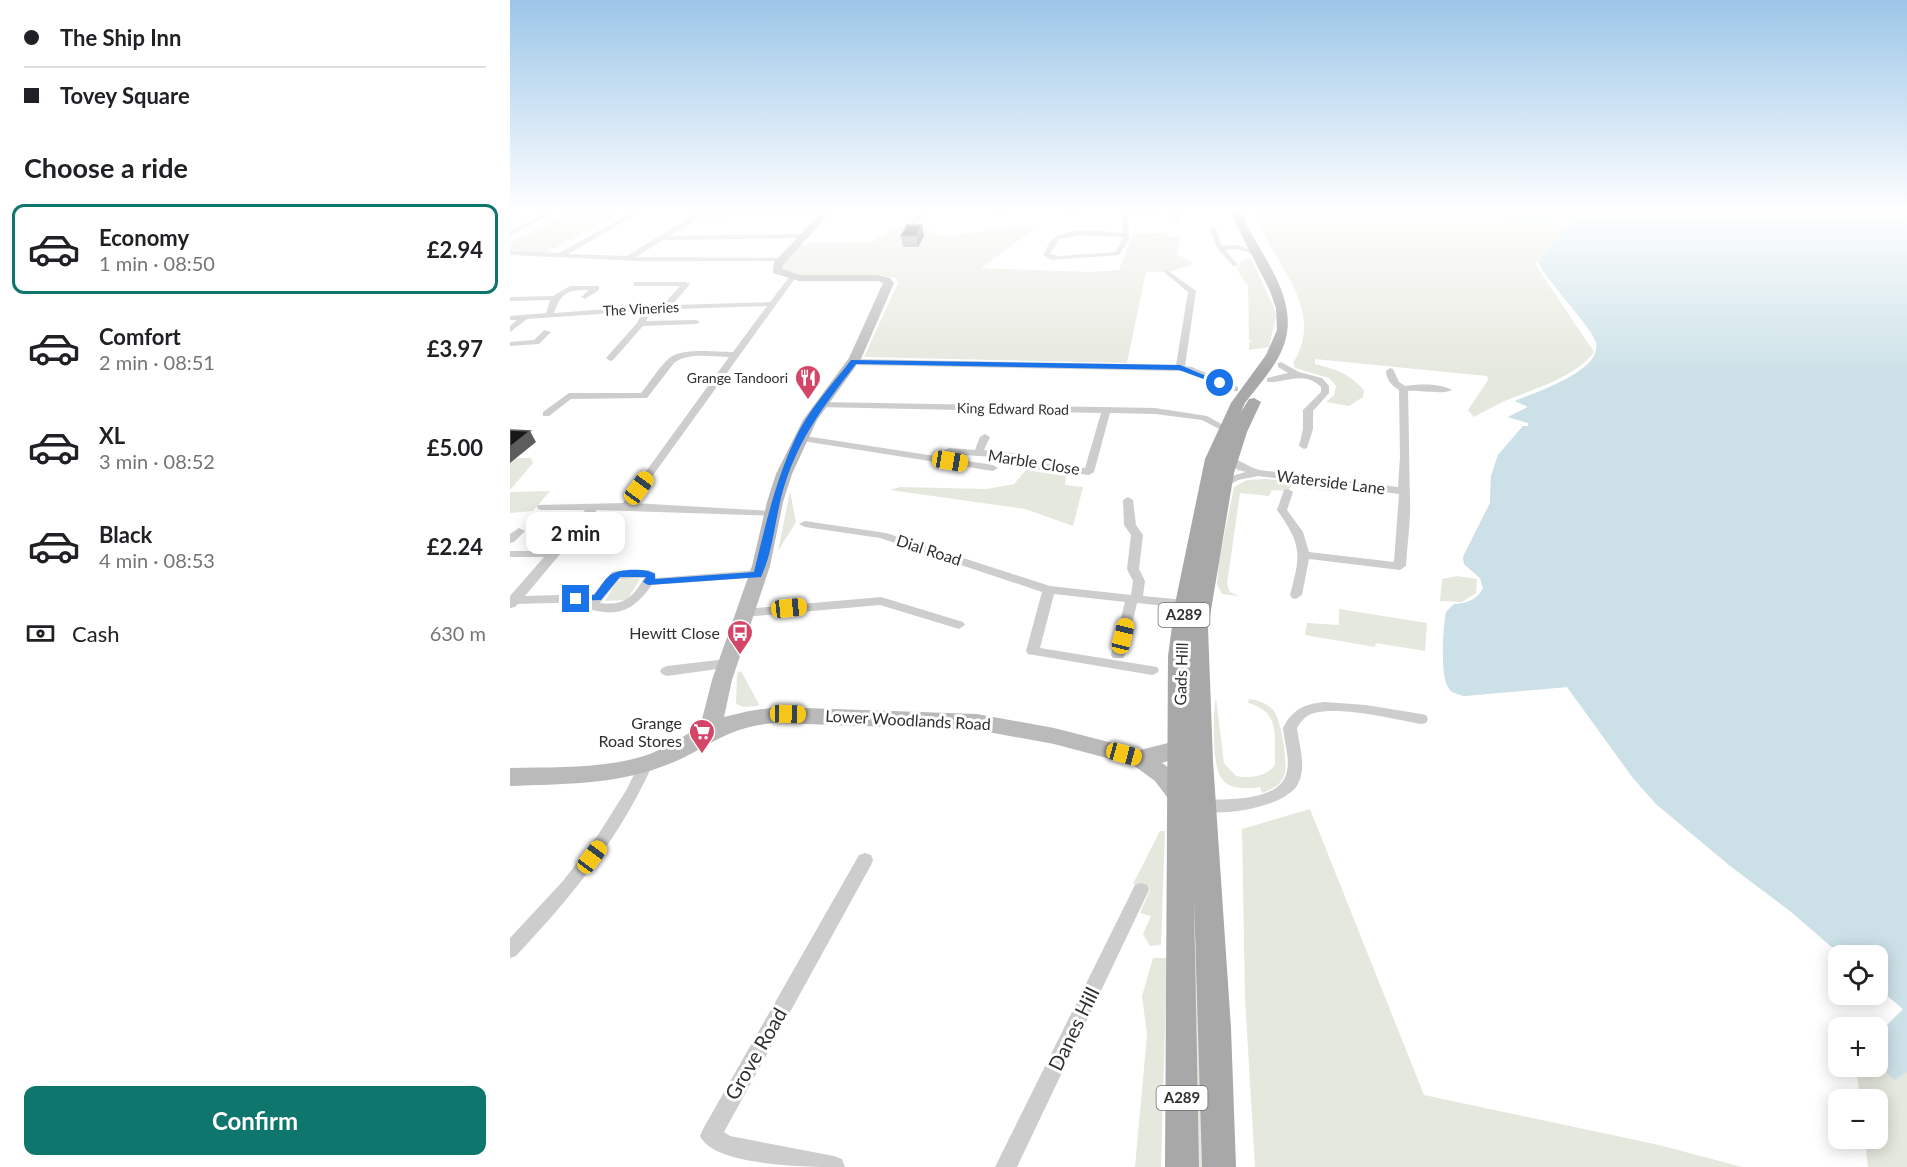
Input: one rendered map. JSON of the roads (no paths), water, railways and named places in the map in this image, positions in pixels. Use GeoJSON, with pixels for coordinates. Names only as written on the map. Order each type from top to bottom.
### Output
{"type":"FeatureCollection","features":[{"type":"Feature","properties":{"kind":"main road","name":"Gads Hill"},"geometry":{"type":"LineString","coordinates":[[1219,1167],[1192,802],[1180,748],[1179,656],[1185,604],[1213,459],[1238,403],[1274,355],[1283,330],[1282,308],[1262,266]]}},
{"type":"Feature","properties":{"kind":"main road"},"geometry":{"type":"LineString","coordinates":[[1273,266],[1288,294],[1295,314]]}},
{"type":"Feature","properties":{"kind":"main road","name":"Gads Hill"},"geometry":{"type":"LineString","coordinates":[[1182,1167],[1198,628],[1230,460],[1244,420],[1285,359]]}},
{"type":"Feature","properties":{"kind":"street"},"geometry":{"type":"LineString","coordinates":[[710,732],[726,664],[758,574],[781,483],[799,438],[854,362],[889,282],[878,278],[792,277],[777,272],[777,266]]}},
{"type":"Feature","properties":{"kind":"street"},"geometry":{"type":"LineString","coordinates":[[1167,272],[1192,291],[1180,368]]}},
{"type":"Feature","properties":{"kind":"street"},"geometry":{"type":"LineString","coordinates":[[626,506],[792,277]]}},
{"type":"Feature","properties":{"kind":"street"},"geometry":{"type":"LineString","coordinates":[[637,284],[686,284],[666,307]]}},
{"type":"Feature","properties":{"kind":"street"},"geometry":{"type":"LineString","coordinates":[[510,299],[555,298],[570,288],[596,288],[585,297]]}},
{"type":"Feature","properties":{"kind":"street"},"geometry":{"type":"LineString","coordinates":[[549,315],[555,298]]}},
{"type":"Feature","properties":{"kind":"street","name":"The Vineries"},"geometry":{"type":"LineString","coordinates":[[510,318],[666,307],[772,304]]}},
{"type":"Feature","properties":{"kind":"street"},"geometry":{"type":"LineString","coordinates":[[610,358],[641,324],[648,308]]}},
{"type":"Feature","properties":{"kind":"street"},"geometry":{"type":"LineString","coordinates":[[510,330],[525,317]]}},
{"type":"Feature","properties":{"kind":"street"},"geometry":{"type":"LineString","coordinates":[[641,324],[696,322]]}},
{"type":"Feature","properties":{"kind":"street"},"geometry":{"type":"LineString","coordinates":[[510,344],[536,342],[547,332]]}},
{"type":"Feature","properties":{"kind":"street"},"geometry":{"type":"LineString","coordinates":[[546,414],[569,396],[644,396],[671,361],[682,355],[735,355]]}},
{"type":"Feature","properties":{"kind":"street"},"geometry":{"type":"LineString","coordinates":[[1285,359],[1296,374]]}},
{"type":"Feature","properties":{"kind":"street"},"geometry":{"type":"LineString","coordinates":[[854,362],[1180,368],[1189,369],[1235,390]]}},
{"type":"Feature","properties":{"kind":"street"},"geometry":{"type":"LineString","coordinates":[[1390,371],[1396,384],[1403,389],[1419,387],[1448,390]]}},
{"type":"Feature","properties":{"kind":"street"},"geometry":{"type":"LineString","coordinates":[[1270,380],[1296,374],[1319,380],[1326,388],[1325,393],[1308,410],[1308,429],[1304,446]]}},
{"type":"Feature","properties":{"kind":"street","name":"Waterside Lane"},"geometry":{"type":"LineString","coordinates":[[1288,492],[1282,510],[1297,528],[1306,555],[1400,566],[1405,500],[1403,389]]}},
{"type":"Feature","properties":{"kind":"street","name":"King Edward Road"},"geometry":{"type":"LineString","coordinates":[[821,405],[1155,411],[1228,422]]}},
{"type":"Feature","properties":{"kind":"street","name":"Marble Close"},"geometry":{"type":"LineString","coordinates":[[949,451],[1010,455],[1028,465],[1089,472],[1106,410]]}},
{"type":"Feature","properties":{"kind":"street","name":"King Edward Road"},"geometry":{"type":"LineString","coordinates":[[1204,418],[1228,422]]}},
{"type":"Feature","properties":{"kind":"street","name":"Marble Close"},"geometry":{"type":"LineString","coordinates":[[978,454],[985,437]]}},
{"type":"Feature","properties":{"kind":"street"},"geometry":{"type":"LineString","coordinates":[[799,438],[993,468]]}},
{"type":"Feature","properties":{"kind":"street","name":"Waterside Lane"},"geometry":{"type":"LineString","coordinates":[[1230,460],[1242,468],[1258,473],[1404,491]]}},
{"type":"Feature","properties":{"kind":"street","name":"Waterside Lane"},"geometry":{"type":"LineString","coordinates":[[1224,485],[1236,477],[1258,473]]}},
{"type":"Feature","properties":{"kind":"street"},"geometry":{"type":"LineString","coordinates":[[1118,655],[1139,581],[1133,569],[1137,535],[1130,525],[1128,500]]}},
{"type":"Feature","properties":{"kind":"street"},"geometry":{"type":"LineString","coordinates":[[542,507],[626,506],[772,514]]}},
{"type":"Feature","properties":{"kind":"street"},"geometry":{"type":"LineString","coordinates":[[511,602],[593,507]]}},
{"type":"Feature","properties":{"kind":"street","name":"Dial Road"},"geometry":{"type":"LineString","coordinates":[[805,524],[882,535],[1049,590],[1185,604]]}},
{"type":"Feature","properties":{"kind":"street"},"geometry":{"type":"LineString","coordinates":[[510,540],[519,531]]}},
{"type":"Feature","properties":{"kind":"street"},"geometry":{"type":"LineString","coordinates":[[510,554],[553,554]]}},
{"type":"Feature","properties":{"kind":"street"},"geometry":{"type":"LineString","coordinates":[[1296,595],[1306,555]]}},
{"type":"Feature","properties":{"kind":"street"},"geometry":{"type":"LineString","coordinates":[[649,574],[651,576],[648,582],[627,607],[596,607],[593,604],[616,575],[649,574]]}},
{"type":"Feature","properties":{"kind":"street"},"geometry":{"type":"LineString","coordinates":[[648,582],[758,574]]}},
{"type":"Feature","properties":{"kind":"street"},"geometry":{"type":"LineString","coordinates":[[1049,590],[1033,651],[1152,670]]}},
{"type":"Feature","properties":{"kind":"street"},"geometry":{"type":"LineString","coordinates":[[511,602],[597,598]]}},
{"type":"Feature","properties":{"kind":"street"},"geometry":{"type":"LineString","coordinates":[[744,613],[881,601],[959,625]]}},
{"type":"Feature","properties":{"kind":"street"},"geometry":{"type":"LineString","coordinates":[[667,671],[726,664]]}},
{"type":"Feature","properties":{"kind":"street"},"geometry":{"type":"LineString","coordinates":[[1192,802],[1259,801],[1283,793],[1294,777],[1295,767],[1290,728],[1301,713],[1311,709],[1327,706],[1421,719]]}},
{"type":"Feature","properties":{"kind":"street","name":"Lower Woodlands Road"},"geometry":{"type":"LineString","coordinates":[[510,777],[605,772],[646,764],[710,732],[739,721],[777,715],[965,721],[1044,734],[1140,758],[1163,775],[1192,802]]}},
{"type":"Feature","properties":{"kind":"street","name":"Lower Woodlands Road"},"geometry":{"type":"LineString","coordinates":[[1140,758],[1160,755],[1180,748]]}},
{"type":"Feature","properties":{"kind":"street"},"geometry":{"type":"LineString","coordinates":[[510,950],[565,893],[613,828],[636,788],[646,764]]}},
{"type":"Feature","properties":{"kind":"street","name":"Grove Road"},"geometry":{"type":"LineString","coordinates":[[834,1167],[727,1146],[710,1136],[865,860]]}},
{"type":"Feature","properties":{"kind":"street","name":"Danes Hill"},"geometry":{"type":"LineString","coordinates":[[1006,1167],[1141,890]]}},
{"type":"Feature","properties":{"kind":"water"},"geometry":{"type":"Polygon","coordinates":[[[1541,266],[1907,266],[1907,1072],[1895,1080],[1888,1074],[1888,1024],[1903,1009],[1888,996],[1888,945],[1829,945],[1790,911],[1729,865],[1656,804],[1633,778],[1567,687],[1464,696],[1451,691],[1445,681],[1443,650],[1446,612],[1454,604],[1475,598],[1483,588],[1480,578],[1464,564],[1463,557],[1490,503],[1491,476],[1498,455],[1523,426],[1528,426],[1528,423],[1508,417],[1528,407],[1515,401],[1566,379],[1590,362],[1596,352],[1594,337],[1541,266]]]}},
{"type":"Feature","properties":{"kind":"place","name":"Grange Tandoori"},"geometry":{"type":"Point","coordinates":[808,401]}},
{"type":"Feature","properties":{"kind":"place","name":"Hewitt Close"},"geometry":{"type":"Point","coordinates":[740,656]}},
{"type":"Feature","properties":{"kind":"place","name":"Grange Road Stores"},"geometry":{"type":"Point","coordinates":[702,755]}}]}
